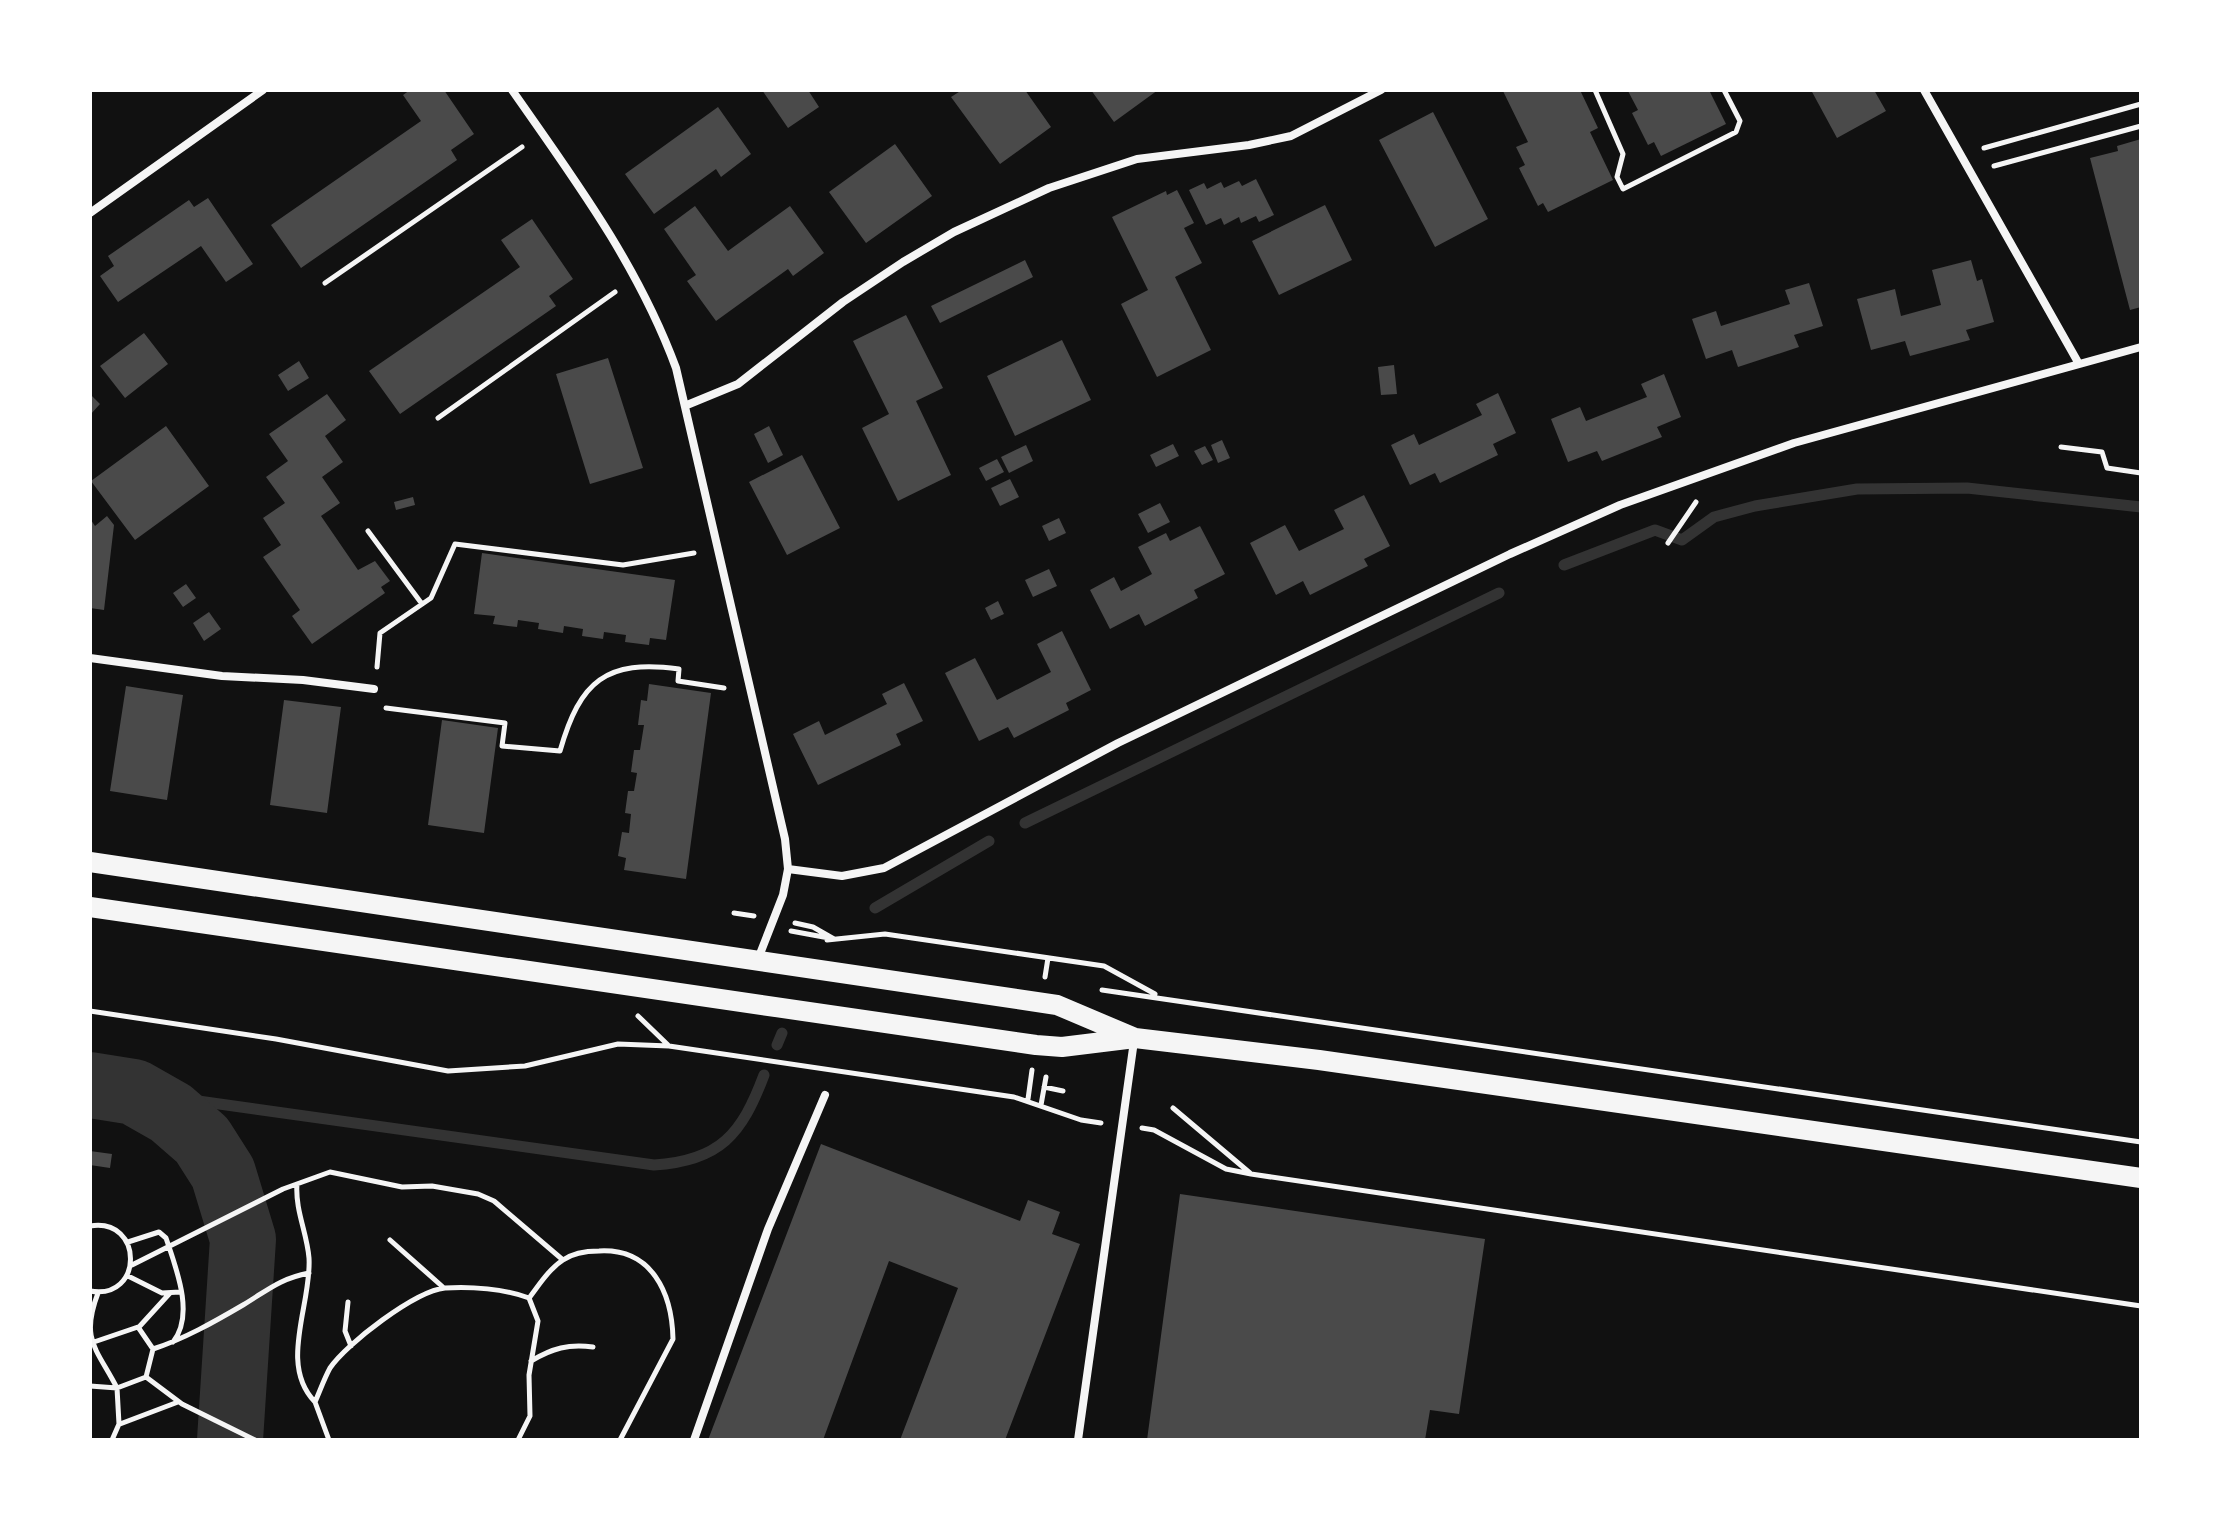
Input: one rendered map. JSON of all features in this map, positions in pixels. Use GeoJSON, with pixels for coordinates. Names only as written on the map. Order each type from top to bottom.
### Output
{"type":"FeatureCollection","features":[{"type":"Feature","properties":{"kind":"main road"},"geometry":{"type":"LineString","coordinates":[[90,862],[1057,1005],[1135,1038]]}},
{"type":"Feature","properties":{"kind":"main road"},"geometry":{"type":"LineString","coordinates":[[90,907],[1036,1045],[1062,1047],[1135,1038],[1351,1065],[2141,1178]]}},
{"type":"Feature","properties":{"kind":"street"},"geometry":{"type":"LineString","coordinates":[[90,213],[263,90]]}},
{"type":"Feature","properties":{"kind":"street"},"geometry":{"type":"LineString","coordinates":[[512,90],[599,213],[634,272],[663,335],[687,405],[785,839],[788,869],[783,895],[758,960]]}},
{"type":"Feature","properties":{"kind":"street"},"geometry":{"type":"LineString","coordinates":[[687,405],[738,384],[831,311],[903,262],[1034,194],[1115,163],[1157,154],[1249,145],[1291,136],[1381,90]]}},
{"type":"Feature","properties":{"kind":"street"},"geometry":{"type":"LineString","coordinates":[[1924,90],[2079,364]]}},
{"type":"Feature","properties":{"kind":"street"},"geometry":{"type":"LineString","coordinates":[[788,869],[842,876],[884,868],[1118,743],[1510,554],[1660,489],[1794,443],[2141,347]]}},
{"type":"Feature","properties":{"kind":"street"},"geometry":{"type":"LineString","coordinates":[[90,658],[222,676],[303,680],[374,689]]}},
{"type":"Feature","properties":{"kind":"street"},"geometry":{"type":"LineString","coordinates":[[1078,1440],[1135,1038]]}},
{"type":"Feature","properties":{"kind":"street"},"geometry":{"type":"LineString","coordinates":[[694,1440],[768,1229],[825,1095]]}},
{"type":"Feature","properties":{"kind":"path"},"geometry":{"type":"LineString","coordinates":[[1595,90],[1623,154],[1617,177],[1623,189],[1736,132],[1740,121],[1724,90]]}},
{"type":"Feature","properties":{"kind":"path"},"geometry":{"type":"LineString","coordinates":[[1984,148],[2141,104]]}},
{"type":"Feature","properties":{"kind":"path"},"geometry":{"type":"LineString","coordinates":[[1994,166],[2141,126]]}},
{"type":"Feature","properties":{"kind":"path"},"geometry":{"type":"LineString","coordinates":[[325,283],[522,147]]}},
{"type":"Feature","properties":{"kind":"path"},"geometry":{"type":"LineString","coordinates":[[438,418],[615,292]]}},
{"type":"Feature","properties":{"kind":"path"},"geometry":{"type":"LineString","coordinates":[[2061,447],[2102,452],[2107,468],[2141,473]]}},
{"type":"Feature","properties":{"kind":"path"},"geometry":{"type":"LineString","coordinates":[[1668,543],[1692,510]]}},
{"type":"Feature","properties":{"kind":"path"},"geometry":{"type":"LineString","coordinates":[[368,531],[422,604]]}},
{"type":"Feature","properties":{"kind":"path"},"geometry":{"type":"LineString","coordinates":[[694,553],[623,565],[455,544],[431,598],[380,633],[372,707],[505,723],[502,746],[560,751],[567,724],[582,695],[611,672],[637,665],[679,669],[678,681],[724,688]]}},
{"type":"Feature","properties":{"kind":"path"},"geometry":{"type":"LineString","coordinates":[[773,919],[790,930],[834,939],[885,934],[1104,966],[1160,997]]}},
{"type":"Feature","properties":{"kind":"path"},"geometry":{"type":"LineString","coordinates":[[1099,990],[2141,1142]]}},
{"type":"Feature","properties":{"kind":"path"},"geometry":{"type":"LineString","coordinates":[[90,1011],[276,1039],[448,1071],[516,1068],[618,1044],[669,1046],[999,1094],[1081,1120]]}},
{"type":"Feature","properties":{"kind":"path"},"geometry":{"type":"LineString","coordinates":[[1041,1105],[1046,1077]]}},
{"type":"Feature","properties":{"kind":"path"},"geometry":{"type":"LineString","coordinates":[[1044,1087],[1063,1091]]}},
{"type":"Feature","properties":{"kind":"path"},"geometry":{"type":"LineString","coordinates":[[1173,1108],[1251,1174]]}},
{"type":"Feature","properties":{"kind":"path"},"geometry":{"type":"LineString","coordinates":[[1154,1130],[1226,1169],[1251,1174],[2141,1306]]}},
{"type":"Feature","properties":{"kind":"path"},"geometry":{"type":"LineString","coordinates":[[132,1265],[283,1189],[330,1172],[402,1187],[432,1186],[478,1194],[503,1208],[563,1260]]}},
{"type":"Feature","properties":{"kind":"path"},"geometry":{"type":"LineString","coordinates":[[297,1184],[309,1273],[299,1344],[299,1377],[315,1402],[329,1440]]}},
{"type":"Feature","properties":{"kind":"path"},"geometry":{"type":"LineString","coordinates":[[90,1226],[111,1227],[128,1242],[132,1265],[128,1276],[110,1291],[90,1291]]}},
{"type":"Feature","properties":{"kind":"path"},"geometry":{"type":"LineString","coordinates":[[128,1242],[159,1232],[169,1247],[183,1317],[172,1343]]}},
{"type":"Feature","properties":{"kind":"path"},"geometry":{"type":"LineString","coordinates":[[390,1240],[444,1288]]}},
{"type":"Feature","properties":{"kind":"path"},"geometry":{"type":"LineString","coordinates":[[529,1298],[563,1260],[605,1250],[634,1256],[654,1272],[665,1292],[673,1339],[620,1440]]}},
{"type":"Feature","properties":{"kind":"path"},"geometry":{"type":"LineString","coordinates":[[153,1349],[172,1343],[238,1308],[281,1278],[309,1273]]}},
{"type":"Feature","properties":{"kind":"path"},"geometry":{"type":"LineString","coordinates":[[128,1276],[150,1289],[180,1292]]}},
{"type":"Feature","properties":{"kind":"path"},"geometry":{"type":"LineString","coordinates":[[315,1402],[331,1367],[351,1346],[398,1311],[444,1288],[490,1288],[529,1298]]}},
{"type":"Feature","properties":{"kind":"path"},"geometry":{"type":"LineString","coordinates":[[98,1293],[93,1307],[90,1343],[117,1388],[119,1424],[112,1440]]}},
{"type":"Feature","properties":{"kind":"path"},"geometry":{"type":"LineString","coordinates":[[90,1343],[138,1327],[170,1293]]}},
{"type":"Feature","properties":{"kind":"path"},"geometry":{"type":"LineString","coordinates":[[518,1440],[530,1416],[531,1361],[538,1321],[529,1298]]}},
{"type":"Feature","properties":{"kind":"path"},"geometry":{"type":"LineString","coordinates":[[348,1302],[345,1331],[351,1346]]}},
{"type":"Feature","properties":{"kind":"path"},"geometry":{"type":"LineString","coordinates":[[138,1327],[153,1349],[146,1377]]}},
{"type":"Feature","properties":{"kind":"path"},"geometry":{"type":"LineString","coordinates":[[531,1361],[550,1350],[572,1344],[593,1347]]}},
{"type":"Feature","properties":{"kind":"path"},"geometry":{"type":"LineString","coordinates":[[90,1386],[117,1388],[146,1377]]}},
{"type":"Feature","properties":{"kind":"path"},"geometry":{"type":"LineString","coordinates":[[146,1377],[180,1403],[255,1440]]}},
{"type":"Feature","properties":{"kind":"path"},"geometry":{"type":"LineString","coordinates":[[119,1424],[180,1403]]}},
{"type":"Feature","properties":{"kind":"building"},"geometry":{"type":"Polygon","coordinates":[[[410,90],[444,90],[474,134],[451,150],[457,160],[301,268],[271,225],[421,121],[403,95],[410,90]]]}},
{"type":"Feature","properties":{"kind":"building"},"geometry":{"type":"Polygon","coordinates":[[[762,90],[808,90],[819,107],[788,128],[762,90]]]}},
{"type":"Feature","properties":{"kind":"building"},"geometry":{"type":"Polygon","coordinates":[[[962,90],[1025,90],[1051,127],[1000,164],[951,97],[962,90]]]}},
{"type":"Feature","properties":{"kind":"building"},"geometry":{"type":"Polygon","coordinates":[[[1091,90],[1158,90],[1114,122],[1091,90]]]}},
{"type":"Feature","properties":{"kind":"building"},"geometry":{"type":"Polygon","coordinates":[[[1580,90],[1598,128],[1590,132],[1613,180],[1548,212],[1543,203],[1538,206],[1519,168],[1525,165],[1516,147],[1528,142],[1503,91],[1580,90]]]}},
{"type":"Feature","properties":{"kind":"building"},"geometry":{"type":"Polygon","coordinates":[[[1709,90],[1726,124],[1661,156],[1654,142],[1648,145],[1632,113],[1638,110],[1628,91],[1709,90]]]}},
{"type":"Feature","properties":{"kind":"building"},"geometry":{"type":"Polygon","coordinates":[[[1811,90],[1874,90],[1886,111],[1837,138],[1811,90]]]}},
{"type":"Feature","properties":{"kind":"building"},"geometry":{"type":"Polygon","coordinates":[[[718,107],[751,154],[721,177],[716,169],[654,214],[625,174],[718,107]]]}},
{"type":"Feature","properties":{"kind":"building"},"geometry":{"type":"Polygon","coordinates":[[[1433,112],[1488,219],[1435,247],[1379,140],[1433,112]]]}},
{"type":"Feature","properties":{"kind":"building"},"geometry":{"type":"Polygon","coordinates":[[[2141,139],[2141,307],[2130,310],[2090,158],[2118,151],[2117,146],[2141,139]]]}},
{"type":"Feature","properties":{"kind":"building"},"geometry":{"type":"Polygon","coordinates":[[[895,144],[932,196],[866,243],[829,192],[895,144]]]}},
{"type":"Feature","properties":{"kind":"building"},"geometry":{"type":"Polygon","coordinates":[[[1256,179],[1274,215],[1259,222],[1256,216],[1241,223],[1239,217],[1224,225],[1221,218],[1206,225],[1189,190],[1204,183],[1207,189],[1221,182],[1224,188],[1239,181],[1242,186],[1256,179]]]}},
{"type":"Feature","properties":{"kind":"building"},"geometry":{"type":"Polygon","coordinates":[[[1177,190],[1194,223],[1184,228],[1202,263],[1175,277],[1211,350],[1157,377],[1121,304],[1148,290],[1112,217],[1166,191],[1167,195],[1177,190]]]}},
{"type":"Feature","properties":{"kind":"building"},"geometry":{"type":"Polygon","coordinates":[[[208,198],[253,264],[226,282],[201,246],[118,302],[100,276],[114,266],[108,256],[189,200],[194,207],[208,198]]]}},
{"type":"Feature","properties":{"kind":"building"},"geometry":{"type":"Polygon","coordinates":[[[1325,205],[1352,260],[1279,295],[1252,241],[1325,205]]]}},
{"type":"Feature","properties":{"kind":"building"},"geometry":{"type":"Polygon","coordinates":[[[695,206],[728,251],[790,206],[824,253],[793,276],[788,269],[716,321],[687,281],[696,275],[664,229],[695,206]]]}},
{"type":"Feature","properties":{"kind":"building"},"geometry":{"type":"Polygon","coordinates":[[[532,219],[573,279],[549,296],[556,306],[400,414],[369,371],[520,267],[501,240],[532,219]]]}},
{"type":"Feature","properties":{"kind":"building"},"geometry":{"type":"Polygon","coordinates":[[[1025,260],[1033,277],[940,323],[931,306],[1025,260]]]}},
{"type":"Feature","properties":{"kind":"building"},"geometry":{"type":"Polygon","coordinates":[[[1971,260],[1977,281],[1982,279],[1994,322],[1966,330],[1970,340],[1910,356],[1905,341],[1871,350],[1857,299],[1895,289],[1901,316],[1941,305],[1932,270],[1971,260]]]}},
{"type":"Feature","properties":{"kind":"building"},"geometry":{"type":"Polygon","coordinates":[[[1809,283],[1823,326],[1794,335],[1799,347],[1738,367],[1732,350],[1706,359],[1692,319],[1716,311],[1721,326],[1790,304],[1785,290],[1809,283]]]}},
{"type":"Feature","properties":{"kind":"building"},"geometry":{"type":"Polygon","coordinates":[[[906,315],[943,388],[916,401],[951,475],[898,501],[862,428],[889,414],[853,341],[906,315]]]}},
{"type":"Feature","properties":{"kind":"building"},"geometry":{"type":"Polygon","coordinates":[[[144,333],[168,364],[125,398],[100,366],[144,333]]]}},
{"type":"Feature","properties":{"kind":"building"},"geometry":{"type":"Polygon","coordinates":[[[1062,340],[1091,400],[1015,436],[987,376],[1062,340]]]}},
{"type":"Feature","properties":{"kind":"building"},"geometry":{"type":"Polygon","coordinates":[[[608,358],[643,468],[590,484],[556,374],[608,358]]]}},
{"type":"Feature","properties":{"kind":"building"},"geometry":{"type":"Polygon","coordinates":[[[299,361],[309,378],[288,391],[278,375],[299,361]]]}},
{"type":"Feature","properties":{"kind":"building"},"geometry":{"type":"Polygon","coordinates":[[[1394,365],[1397,394],[1381,395],[1378,367],[1394,365]]]}},
{"type":"Feature","properties":{"kind":"building"},"geometry":{"type":"Polygon","coordinates":[[[1664,374],[1681,417],[1657,427],[1662,437],[1602,461],[1597,451],[1568,462],[1551,419],[1580,407],[1586,421],[1647,397],[1641,384],[1664,374]]]}},
{"type":"Feature","properties":{"kind":"building"},"geometry":{"type":"Polygon","coordinates":[[[1498,393],[1516,433],[1493,444],[1498,455],[1440,483],[1435,473],[1410,485],[1391,445],[1414,434],[1419,445],[1482,415],[1476,404],[1498,393]]]}},
{"type":"Feature","properties":{"kind":"building"},"geometry":{"type":"Polygon","coordinates":[[[90,394],[100,404],[90,415],[90,394]]]}},
{"type":"Feature","properties":{"kind":"building"},"geometry":{"type":"Polygon","coordinates":[[[327,394],[346,420],[325,436],[343,462],[322,477],[340,503],[321,516],[358,570],[375,561],[390,581],[381,587],[385,593],[312,644],[292,616],[300,610],[263,557],[281,545],[263,518],[285,503],[266,477],[288,461],[269,434],[327,394]]]}},
{"type":"Feature","properties":{"kind":"building"},"geometry":{"type":"Polygon","coordinates":[[[166,426],[209,486],[135,540],[91,481],[166,426]]]}},
{"type":"Feature","properties":{"kind":"building"},"geometry":{"type":"Polygon","coordinates":[[[769,426],[783,455],[768,463],[754,434],[769,426]]]}},
{"type":"Feature","properties":{"kind":"building"},"geometry":{"type":"Polygon","coordinates":[[[1222,440],[1230,458],[1218,463],[1211,445],[1222,440]]]}},
{"type":"Feature","properties":{"kind":"building"},"geometry":{"type":"Polygon","coordinates":[[[1173,444],[1179,456],[1156,467],[1150,455],[1173,444]]]}},
{"type":"Feature","properties":{"kind":"building"},"geometry":{"type":"Polygon","coordinates":[[[1026,445],[1033,461],[1009,473],[1001,457],[1026,445]]]}},
{"type":"Feature","properties":{"kind":"building"},"geometry":{"type":"Polygon","coordinates":[[[1205,446],[1213,460],[1202,465],[1194,451],[1205,446]]]}},
{"type":"Feature","properties":{"kind":"building"},"geometry":{"type":"Polygon","coordinates":[[[802,455],[840,528],[787,555],[749,482],[802,455]]]}},
{"type":"Feature","properties":{"kind":"building"},"geometry":{"type":"Polygon","coordinates":[[[997,459],[1004,472],[986,481],[979,468],[997,459]]]}},
{"type":"Feature","properties":{"kind":"building"},"geometry":{"type":"Polygon","coordinates":[[[1010,479],[1019,497],[1000,506],[991,488],[1010,479]]]}},
{"type":"Feature","properties":{"kind":"building"},"geometry":{"type":"Polygon","coordinates":[[[1364,495],[1390,546],[1364,559],[1368,566],[1310,595],[1303,581],[1276,595],[1250,543],[1285,525],[1299,551],[1344,529],[1334,510],[1364,495]]]}},
{"type":"Feature","properties":{"kind":"building"},"geometry":{"type":"Polygon","coordinates":[[[413,497],[415,505],[396,510],[394,502],[413,497]]]}},
{"type":"Feature","properties":{"kind":"building"},"geometry":{"type":"Polygon","coordinates":[[[1160,503],[1170,522],[1148,533],[1138,514],[1160,503]]]}},
{"type":"Feature","properties":{"kind":"building"},"geometry":{"type":"Polygon","coordinates":[[[107,516],[114,525],[104,610],[90,608],[91,520],[95,526],[107,516]]]}},
{"type":"Feature","properties":{"kind":"building"},"geometry":{"type":"Polygon","coordinates":[[[1059,518],[1066,533],[1049,541],[1042,526],[1059,518]]]}},
{"type":"Feature","properties":{"kind":"building"},"geometry":{"type":"Polygon","coordinates":[[[1200,526],[1225,574],[1194,590],[1198,598],[1145,626],[1139,614],[1110,629],[1090,590],[1114,577],[1121,591],[1152,574],[1138,547],[1166,533],[1170,541],[1200,526]]]}},
{"type":"Feature","properties":{"kind":"building"},"geometry":{"type":"Polygon","coordinates":[[[482,553],[675,580],[666,640],[650,638],[649,645],[625,642],[626,635],[604,632],[603,639],[582,636],[583,629],[564,626],[563,633],[538,629],[539,623],[518,620],[517,627],[493,624],[495,616],[474,614],[482,553]]]}},
{"type":"Feature","properties":{"kind":"building"},"geometry":{"type":"Polygon","coordinates":[[[1049,569],[1057,586],[1033,597],[1025,580],[1049,569]]]}},
{"type":"Feature","properties":{"kind":"building"},"geometry":{"type":"Polygon","coordinates":[[[186,584],[196,598],[183,607],[173,593],[186,584]]]}},
{"type":"Feature","properties":{"kind":"building"},"geometry":{"type":"Polygon","coordinates":[[[998,601],[1004,614],[991,620],[985,608],[998,601]]]}},
{"type":"Feature","properties":{"kind":"building"},"geometry":{"type":"Polygon","coordinates":[[[209,612],[221,629],[204,641],[193,623],[209,612]]]}},
{"type":"Feature","properties":{"kind":"building"},"geometry":{"type":"Polygon","coordinates":[[[1062,631],[1091,690],[1066,703],[1069,710],[1014,738],[1008,727],[979,741],[945,673],[975,658],[997,700],[1051,672],[1037,644],[1062,631]]]}},
{"type":"Feature","properties":{"kind":"building"},"geometry":{"type":"Polygon","coordinates":[[[904,683],[923,721],[896,734],[901,745],[818,785],[793,734],[819,721],[825,735],[887,704],[882,694],[904,683]]]}},
{"type":"Feature","properties":{"kind":"building"},"geometry":{"type":"Polygon","coordinates":[[[649,684],[711,693],[686,879],[624,870],[626,858],[618,856],[622,832],[629,833],[631,814],[625,813],[628,791],[634,791],[637,773],[631,772],[634,750],[640,750],[644,725],[638,725],[641,700],[647,701],[649,684]]]}},
{"type":"Feature","properties":{"kind":"building"},"geometry":{"type":"Polygon","coordinates":[[[126,686],[183,695],[167,800],[110,791],[126,686]]]}},
{"type":"Feature","properties":{"kind":"building"},"geometry":{"type":"Polygon","coordinates":[[[284,700],[341,707],[327,813],[270,805],[284,700]]]}},
{"type":"Feature","properties":{"kind":"building"},"geometry":{"type":"Polygon","coordinates":[[[442,720],[498,728],[484,833],[428,825],[442,720]]]}},
{"type":"Feature","properties":{"kind":"building"},"geometry":{"type":"Polygon","coordinates":[[[821,1144],[1020,1221],[1028,1200],[1060,1212],[1052,1234],[1080,1244],[1005,1440],[900,1440],[958,1288],[889,1261],[823,1440],[708,1440],[821,1144]]]}},
{"type":"Feature","properties":{"kind":"building"},"geometry":{"type":"Polygon","coordinates":[[[90,1151],[112,1154],[110,1168],[90,1165],[90,1151]]]}},
{"type":"Feature","properties":{"kind":"building"},"geometry":{"type":"Polygon","coordinates":[[[1180,1194],[1485,1239],[1459,1414],[1430,1410],[1425,1440],[1147,1440],[1180,1194]]]}},
{"type":"Feature","properties":{"kind":"waterway"},"geometry":{"type":"LineString","coordinates":[[1564,565],[1655,530],[1682,540],[1714,517],[1755,506],[1857,489],[1967,488],[2141,507]]}},
{"type":"Feature","properties":{"kind":"waterway"},"geometry":{"type":"LineString","coordinates":[[1025,823],[1499,593]]}},
{"type":"Feature","properties":{"kind":"waterway"},"geometry":{"type":"LineString","coordinates":[[875,908],[989,841]]}},
{"type":"Feature","properties":{"kind":"waterway"},"geometry":{"type":"LineString","coordinates":[[777,1045],[782,1033]]}},
{"type":"Feature","properties":{"kind":"waterway"},"geometry":{"type":"LineString","coordinates":[[134,1092],[654,1165],[696,1158],[726,1141],[747,1113],[764,1075]]}},
{"type":"Feature","properties":{"kind":"waterway"},"geometry":{"type":"LineString","coordinates":[[90,1085],[134,1092],[171,1113],[202,1140],[223,1173],[243,1239],[230,1440]]}}]}
